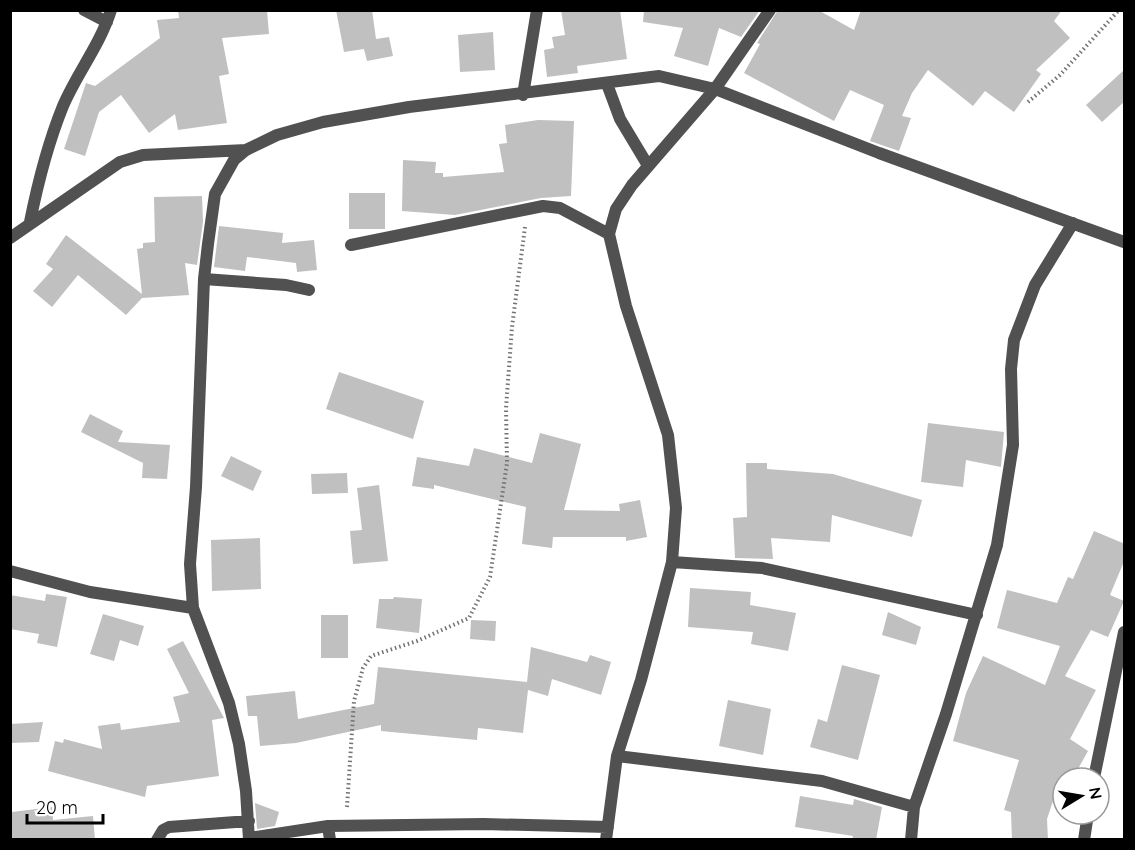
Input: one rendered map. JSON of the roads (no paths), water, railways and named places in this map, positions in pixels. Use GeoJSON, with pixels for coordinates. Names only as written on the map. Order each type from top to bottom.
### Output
{"type":"FeatureCollection","features":[{"type":"Feature","properties":{"kind":"street"},"geometry":{"type":"LineString","coordinates":[[30,222],[43,165],[64,104],[109,16],[84,10]]}},
{"type":"Feature","properties":{"kind":"street"},"geometry":{"type":"LineString","coordinates":[[523,95],[537,10]]}},
{"type":"Feature","properties":{"kind":"street"},"geometry":{"type":"LineString","coordinates":[[770,10],[715,90],[647,164],[616,209],[609,234],[626,306],[668,435],[676,508],[672,562],[641,680],[617,756],[607,833],[484,824],[328,826],[249,839],[239,744],[229,703],[193,608],[190,564],[196,487],[204,279],[215,194],[234,160],[246,150],[277,135],[323,122],[409,107],[523,95],[659,76],[715,90],[879,153],[1125,242]]}},
{"type":"Feature","properties":{"kind":"street"},"geometry":{"type":"LineString","coordinates":[[607,84],[620,119],[647,164]]}},
{"type":"Feature","properties":{"kind":"street"},"geometry":{"type":"LineString","coordinates":[[10,238],[120,162],[143,155],[246,150]]}},
{"type":"Feature","properties":{"kind":"street"},"geometry":{"type":"LineString","coordinates":[[351,245],[543,206],[560,208],[609,234]]}},
{"type":"Feature","properties":{"kind":"street"},"geometry":{"type":"LineString","coordinates":[[911,840],[914,807],[990,577],[1006,498],[1013,445],[1011,369],[1014,340],[1035,285],[1073,223]]}},
{"type":"Feature","properties":{"kind":"street"},"geometry":{"type":"LineString","coordinates":[[204,279],[286,285],[309,290]]}},
{"type":"Feature","properties":{"kind":"street"},"geometry":{"type":"LineString","coordinates":[[672,562],[762,568],[977,615]]}},
{"type":"Feature","properties":{"kind":"street"},"geometry":{"type":"LineString","coordinates":[[10,571],[90,592],[193,608]]}},
{"type":"Feature","properties":{"kind":"street"},"geometry":{"type":"LineString","coordinates":[[1097,766],[1125,632]]}},
{"type":"Feature","properties":{"kind":"street"},"geometry":{"type":"LineString","coordinates":[[617,756],[822,781],[914,807]]}},
{"type":"Feature","properties":{"kind":"street"},"geometry":{"type":"LineString","coordinates":[[157,840],[163,830],[170,827],[249,822]]}},
{"type":"Feature","properties":{"kind":"street"},"geometry":{"type":"LineString","coordinates":[[328,826],[330,840]]}}]}
